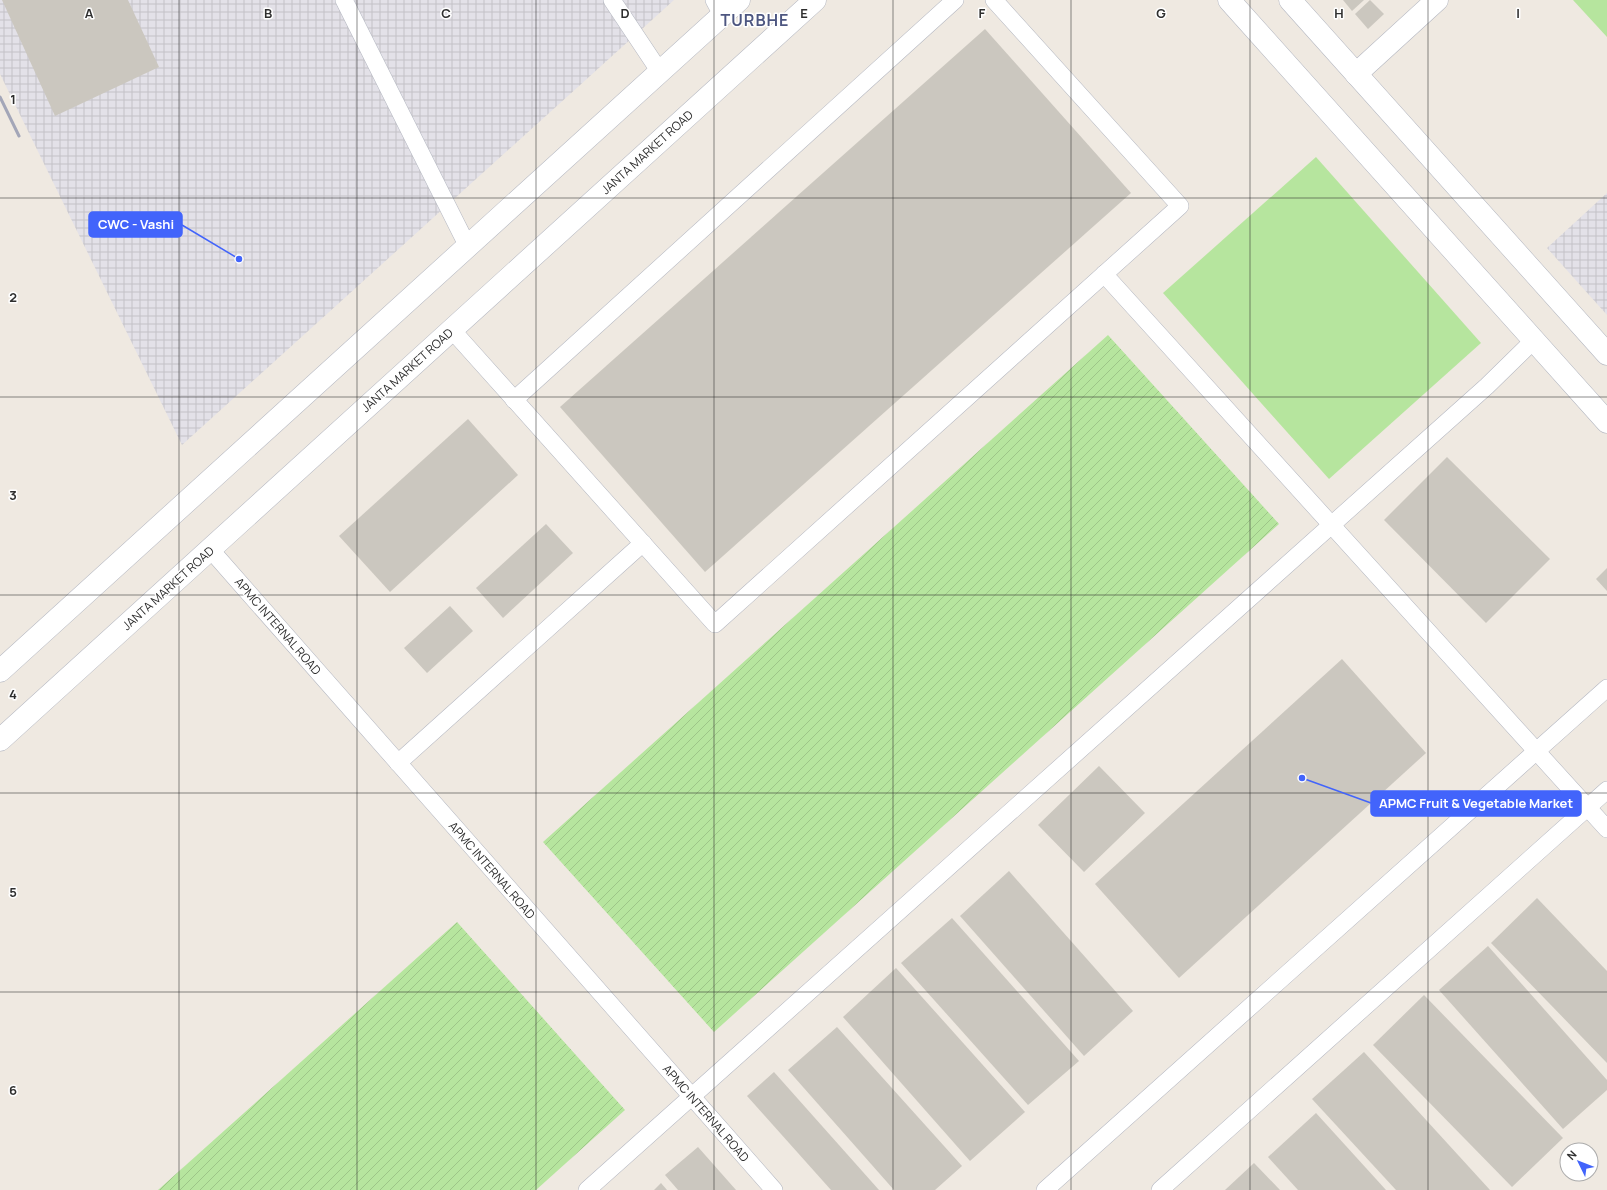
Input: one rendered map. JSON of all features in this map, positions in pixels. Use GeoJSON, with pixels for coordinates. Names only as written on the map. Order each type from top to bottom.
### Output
{"type":"FeatureCollection","features":[{"type":"Feature","properties":{"kind":"main road"},"geometry":{"type":"LineString","coordinates":[[0,671],[660,72],[718,8],[739,0]]}},
{"type":"Feature","properties":{"kind":"main road","name":"JANTA MARKET ROAD"},"geometry":{"type":"LineString","coordinates":[[0,740],[815,0]]}},
{"type":"Feature","properties":{"kind":"main road"},"geometry":{"type":"LineString","coordinates":[[1228,0],[1607,422]]}},
{"type":"Feature","properties":{"kind":"main road"},"geometry":{"type":"LineString","coordinates":[[1290,0],[1607,354]]}},
{"type":"Feature","properties":{"kind":"main road"},"geometry":{"type":"LineString","coordinates":[[1356,74],[1437,0]]}},
{"type":"Feature","properties":{"kind":"lane"},"geometry":{"type":"LineString","coordinates":[[344,0],[468,247]]}},
{"type":"Feature","properties":{"kind":"lane"},"geometry":{"type":"LineString","coordinates":[[612,0],[660,72]]}},
{"type":"Feature","properties":{"kind":"lane"},"geometry":{"type":"LineString","coordinates":[[514,400],[955,0]]}},
{"type":"Feature","properties":{"kind":"lane"},"geometry":{"type":"LineString","coordinates":[[452,330],[716,624],[1180,206],[994,0]]}},
{"type":"Feature","properties":{"kind":"lane"},"geometry":{"type":"LineString","coordinates":[[1104,274],[1607,829]]}},
{"type":"Feature","properties":{"kind":"lane"},"geometry":{"type":"LineString","coordinates":[[587,1190],[1330,524],[1487,386],[1534,340]]}},
{"type":"Feature","properties":{"kind":"lane"},"geometry":{"type":"LineString","coordinates":[[398,763],[643,543]]}},
{"type":"Feature","properties":{"kind":"lane","name":"APMC INTERNAL ROAD"},"geometry":{"type":"LineString","coordinates":[[210,549],[774,1190]]}},
{"type":"Feature","properties":{"kind":"lane"},"geometry":{"type":"LineString","coordinates":[[1045,1190],[1607,688]]}},
{"type":"Feature","properties":{"kind":"lane"},"geometry":{"type":"LineString","coordinates":[[1160,1190],[1607,790]]}},
{"type":"Feature","properties":{"kind":"shaded area"},"geometry":{"type":"Polygon","coordinates":[[[0,0],[674,0],[182,445],[0,74],[0,0]]]}},
{"type":"Feature","properties":{"kind":"shaded area"},"geometry":{"type":"Polygon","coordinates":[[[1607,193],[1607,315],[1547,248],[1607,193]]]}},
{"type":"Feature","properties":{"kind":"green space"},"geometry":{"type":"Polygon","coordinates":[[[1573,0],[1607,0],[1607,37],[1573,0]]]}},
{"type":"Feature","properties":{"kind":"green space"},"geometry":{"type":"Polygon","coordinates":[[[1316,157],[1481,343],[1329,479],[1163,293],[1316,157]]]}},
{"type":"Feature","properties":{"kind":"green space"},"geometry":{"type":"Polygon","coordinates":[[[1108,335],[1279,524],[714,1032],[543,842],[1108,335]]]}},
{"type":"Feature","properties":{"kind":"green space"},"geometry":{"type":"Polygon","coordinates":[[[457,922],[625,1110],[536,1190],[158,1190],[457,922]]]}},
{"type":"Feature","properties":{"kind":"building"},"geometry":{"type":"Polygon","coordinates":[[[2,0],[128,0],[159,67],[55,116],[2,0]]]}},
{"type":"Feature","properties":{"kind":"building"},"geometry":{"type":"Polygon","coordinates":[[[1343,0],[1364,0],[1352,11],[1343,0]]]}},
{"type":"Feature","properties":{"kind":"building"},"geometry":{"type":"Polygon","coordinates":[[[1370,0],[1384,14],[1368,29],[1355,14],[1370,0]]]}},
{"type":"Feature","properties":{"kind":"building"},"geometry":{"type":"Polygon","coordinates":[[[985,29],[1131,193],[705,572],[560,407],[985,29]]]}},
{"type":"Feature","properties":{"kind":"building"},"geometry":{"type":"Polygon","coordinates":[[[468,419],[518,475],[390,592],[339,536],[468,419]]]}},
{"type":"Feature","properties":{"kind":"building"},"geometry":{"type":"Polygon","coordinates":[[[1447,457],[1550,559],[1486,623],[1384,520],[1447,457]]]}},
{"type":"Feature","properties":{"kind":"building"},"geometry":{"type":"Polygon","coordinates":[[[546,524],[573,553],[503,618],[476,588],[546,524]]]}},
{"type":"Feature","properties":{"kind":"building"},"geometry":{"type":"Polygon","coordinates":[[[1607,568],[1607,591],[1596,579],[1607,568]]]}},
{"type":"Feature","properties":{"kind":"building"},"geometry":{"type":"Polygon","coordinates":[[[450,606],[473,631],[427,673],[404,648],[450,606]]]}},
{"type":"Feature","properties":{"kind":"building"},"geometry":{"type":"Polygon","coordinates":[[[1342,659],[1426,753],[1179,978],[1095,884],[1342,659]]]}},
{"type":"Feature","properties":{"kind":"building"},"geometry":{"type":"Polygon","coordinates":[[[1099,766],[1145,813],[1084,872],[1038,825],[1099,766]]]}},
{"type":"Feature","properties":{"kind":"building"},"geometry":{"type":"Polygon","coordinates":[[[1009,871],[1133,1011],[1084,1056],[960,916],[1009,871]]]}},
{"type":"Feature","properties":{"kind":"building"},"geometry":{"type":"Polygon","coordinates":[[[1537,898],[1607,971],[1607,1063],[1491,943],[1537,898]]]}},
{"type":"Feature","properties":{"kind":"building"},"geometry":{"type":"Polygon","coordinates":[[[952,918],[1079,1061],[1028,1105],[901,963],[952,918]]]}},
{"type":"Feature","properties":{"kind":"building"},"geometry":{"type":"Polygon","coordinates":[[[1488,946],[1607,1080],[1607,1090],[1563,1129],[1439,990],[1488,946]]]}},
{"type":"Feature","properties":{"kind":"building"},"geometry":{"type":"Polygon","coordinates":[[[896,968],[1025,1112],[970,1161],[843,1017],[896,968]]]}},
{"type":"Feature","properties":{"kind":"building"},"geometry":{"type":"Polygon","coordinates":[[[1424,995],[1563,1138],[1512,1187],[1373,1045],[1424,995]]]}},
{"type":"Feature","properties":{"kind":"building"},"geometry":{"type":"Polygon","coordinates":[[[837,1027],[962,1166],[935,1190],[894,1190],[788,1070],[837,1027]]]}},
{"type":"Feature","properties":{"kind":"building"},"geometry":{"type":"Polygon","coordinates":[[[1364,1052],[1490,1190],[1396,1190],[1312,1099],[1364,1052]]]}},
{"type":"Feature","properties":{"kind":"building"},"geometry":{"type":"Polygon","coordinates":[[[774,1072],[879,1190],[831,1190],[747,1096],[774,1072]]]}},
{"type":"Feature","properties":{"kind":"building"},"geometry":{"type":"Polygon","coordinates":[[[1316,1113],[1386,1190],[1298,1190],[1268,1157],[1316,1113]]]}},
{"type":"Feature","properties":{"kind":"building"},"geometry":{"type":"Polygon","coordinates":[[[698,1147],[736,1190],[678,1190],[665,1175],[698,1147]]]}},
{"type":"Feature","properties":{"kind":"building"},"geometry":{"type":"Polygon","coordinates":[[[1254,1163],[1280,1190],[1225,1190],[1254,1163]]]}},
{"type":"Feature","properties":{"kind":"building"},"geometry":{"type":"Polygon","coordinates":[[[661,1183],[667,1190],[654,1190],[661,1183]]]}},
{"type":"Feature","properties":{"kind":"railway"},"geometry":{"type":"LineString","coordinates":[[0,97],[19,136]]}},
{"type":"Feature","properties":{"kind":"place","name":"CWC - Vashi"},"geometry":{"type":"Point","coordinates":[239,259]}},
{"type":"Feature","properties":{"kind":"place","name":"APMC Fruit & Vegetable Market"},"geometry":{"type":"Point","coordinates":[1302,778]}},
{"type":"Feature","properties":{"kind":"district","name":"TURBHE"},"geometry":{"type":"Point","coordinates":[755,20]}}]}
